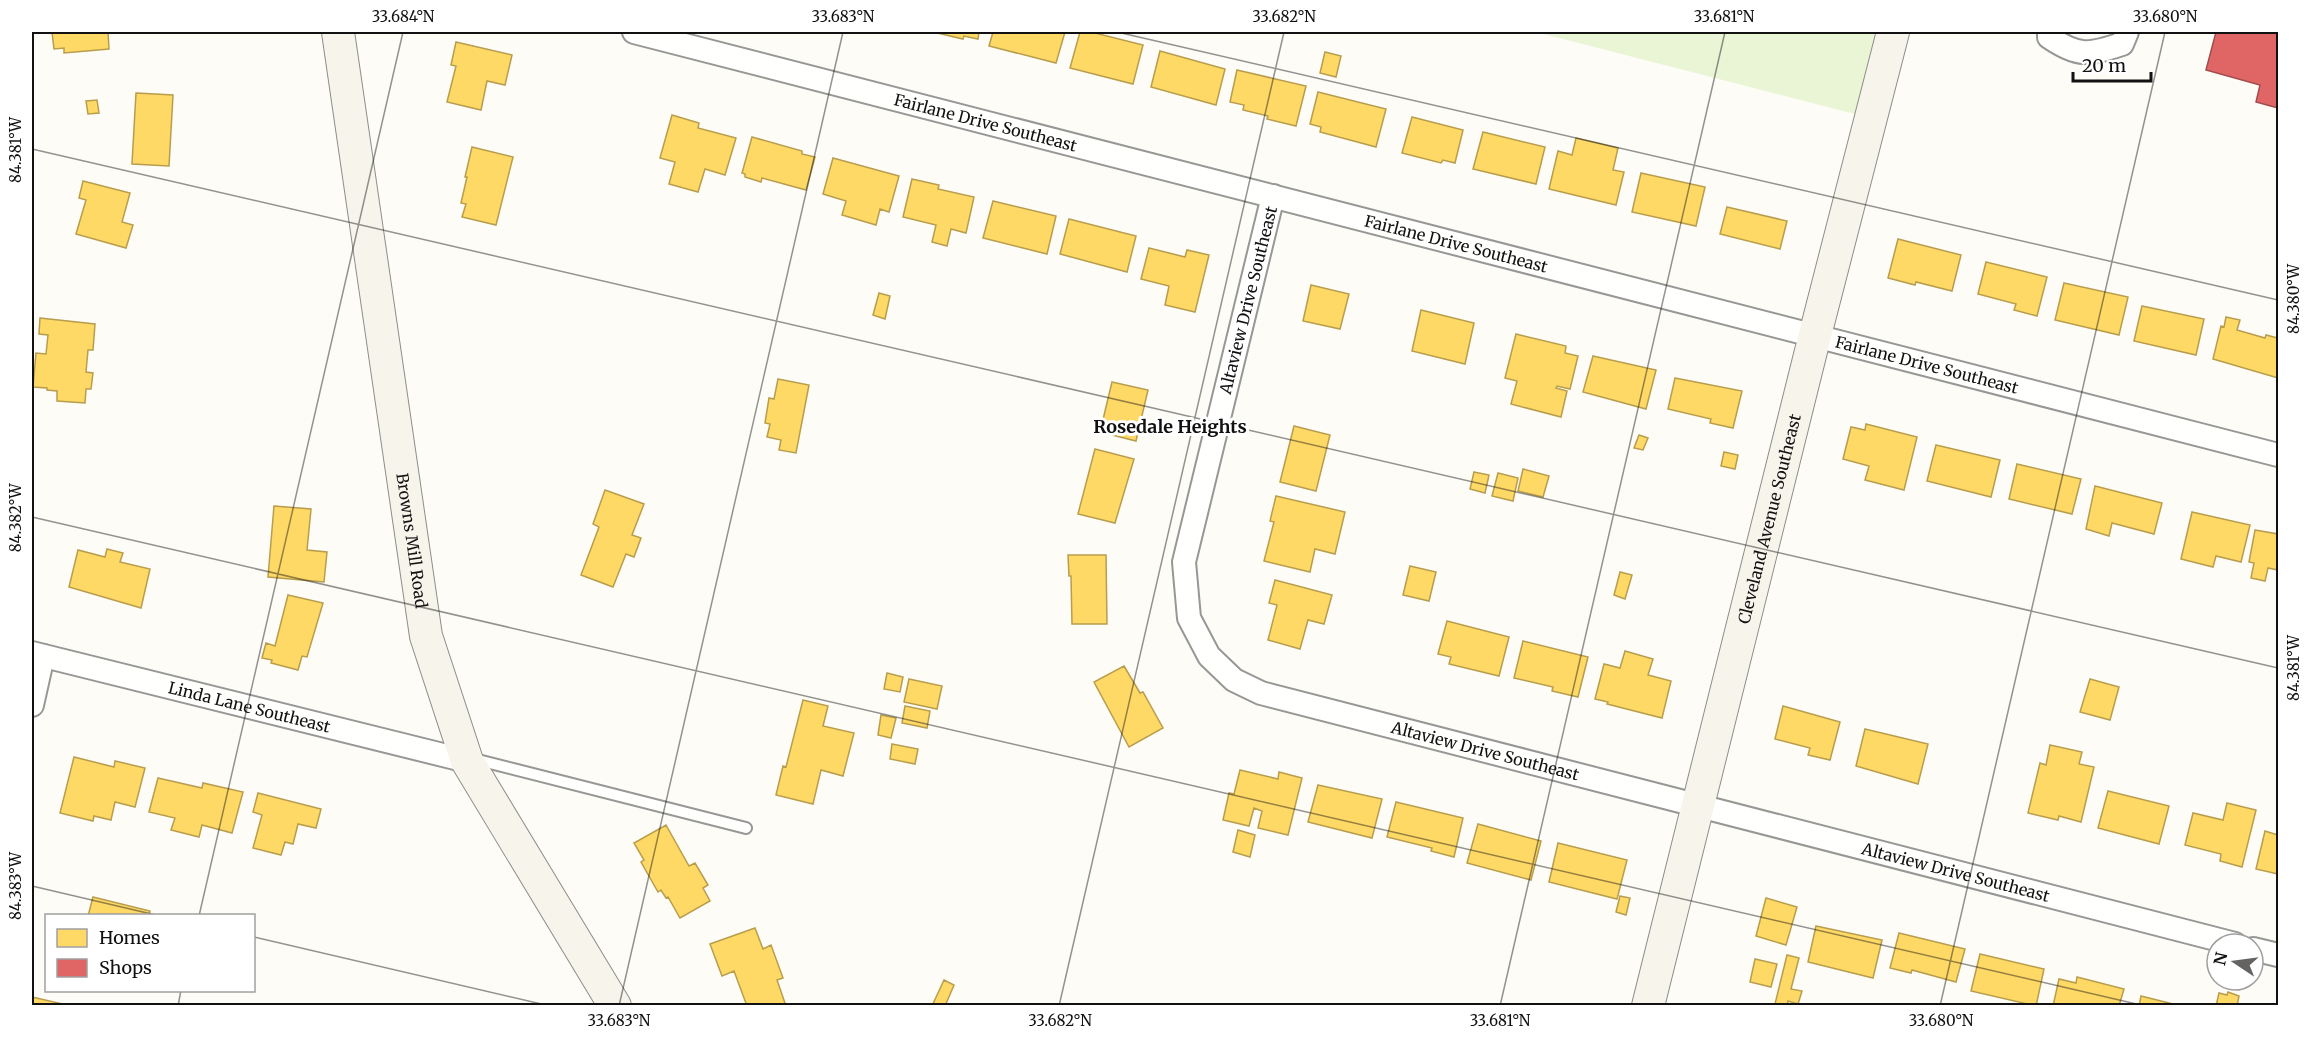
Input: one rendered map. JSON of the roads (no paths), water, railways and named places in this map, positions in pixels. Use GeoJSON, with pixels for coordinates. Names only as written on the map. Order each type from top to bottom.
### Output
{"type":"FeatureCollection","features":[{"type":"Feature","properties":{"kind":"street","name":"Browns Mill Road"},"geometry":{"type":"LineString","coordinates":[[338,32],[426,636],[466,759],[615,1005]]}},
{"type":"Feature","properties":{"kind":"street","name":"Fairlane Drive Southeast"},"geometry":{"type":"LineString","coordinates":[[634,32],[2278,455]]}},
{"type":"Feature","properties":{"kind":"street","name":"Cleveland Avenue Southeast"},"geometry":{"type":"LineString","coordinates":[[1648,1005],[1893,32]]}},
{"type":"Feature","properties":{"kind":"street"},"geometry":{"type":"LineString","coordinates":[[2049,32],[2049,37],[2068,50],[2095,53],[2122,44],[2127,32]]}},
{"type":"Feature","properties":{"kind":"street","name":"Altaview Drive Southeast"},"geometry":{"type":"LineString","coordinates":[[1273,196],[1184,562],[1189,618],[1209,656],[1234,680],[1261,693],[2205,936]]}},
{"type":"Feature","properties":{"kind":"street","name":"Linda Lane Southeast"},"geometry":{"type":"LineString","coordinates":[[37,655],[466,759]]}},
{"type":"Feature","properties":{"kind":"street"},"geometry":{"type":"LineString","coordinates":[[32,705],[37,655]]}},
{"type":"Feature","properties":{"kind":"lane"},"geometry":{"type":"LineString","coordinates":[[466,759],[746,828]]}},
{"type":"Feature","properties":{"kind":"district","name":"Rosedale Heights"},"geometry":{"type":"Point","coordinates":[1170,426]}}]}
